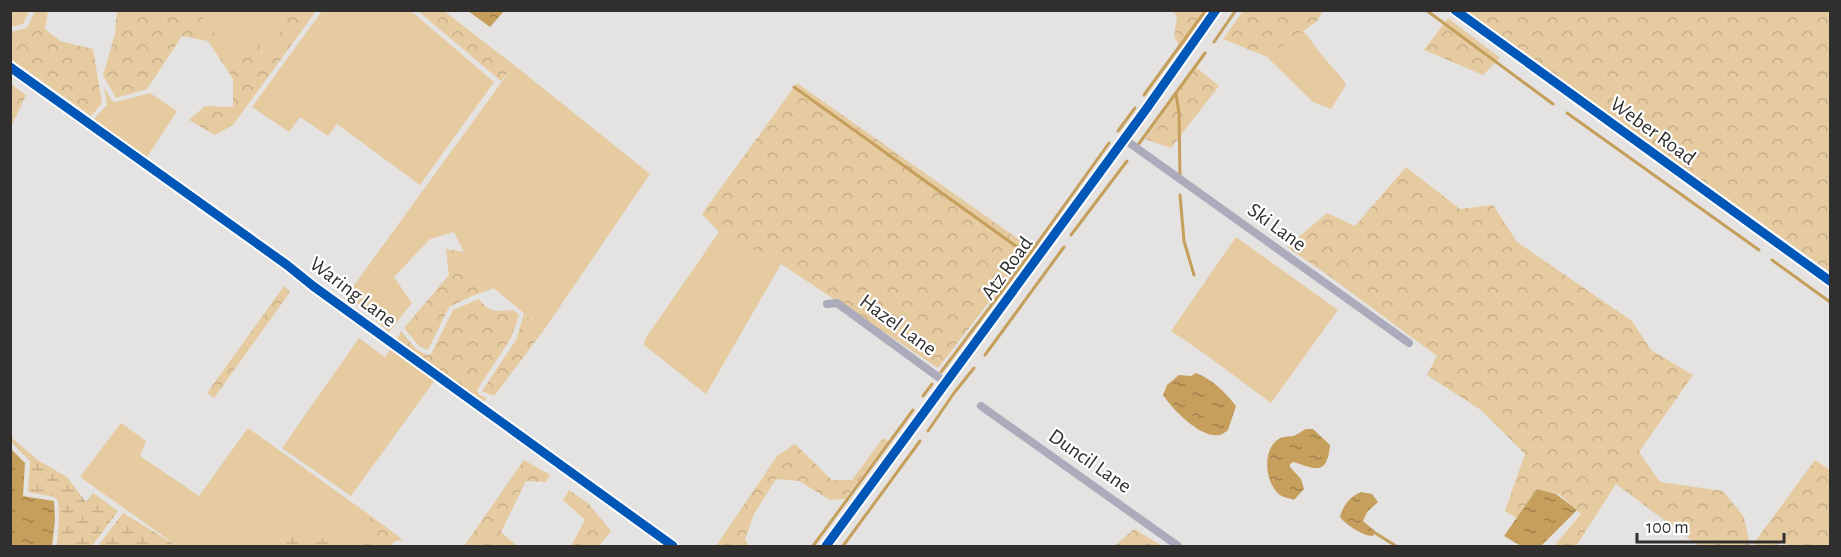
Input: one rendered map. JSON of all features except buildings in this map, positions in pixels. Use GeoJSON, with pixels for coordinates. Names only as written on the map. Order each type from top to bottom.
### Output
{"type":"FeatureCollection","features":[{"type":"Feature","properties":{"kind":"street","name":"Atz Road"},"geometry":{"type":"LineString","coordinates":[[826,546],[1216,10]]}},
{"type":"Feature","properties":{"kind":"street","name":"Weber Road"},"geometry":{"type":"LineString","coordinates":[[1455,10],[1830,281]]}},
{"type":"Feature","properties":{"kind":"street","name":"Waring Lane"},"geometry":{"type":"LineString","coordinates":[[10,67],[673,546]]}},
{"type":"Feature","properties":{"kind":"street","name":"Ski Lane"},"geometry":{"type":"LineString","coordinates":[[1124,139],[1409,343]]}},
{"type":"Feature","properties":{"kind":"street","name":"Hazel Lane"},"geometry":{"type":"LineString","coordinates":[[827,304],[837,303],[945,382]]}},
{"type":"Feature","properties":{"kind":"street","name":"Duncil Lane"},"geometry":{"type":"LineString","coordinates":[[981,406],[1178,546]]}},
{"type":"Feature","properties":{"kind":"green space"},"geometry":{"type":"Polygon","coordinates":[[[11,10],[29,10],[23,24],[11,27],[11,10]]]}},
{"type":"Feature","properties":{"kind":"green space"},"geometry":{"type":"Polygon","coordinates":[[[35,11],[48,11],[45,29],[60,41],[93,49],[102,103],[91,116],[11,59],[11,32],[27,28],[35,11]]]}},
{"type":"Feature","properties":{"kind":"green space"},"geometry":{"type":"Polygon","coordinates":[[[117,11],[207,11],[198,25],[216,33],[237,65],[245,52],[260,44],[263,60],[273,54],[287,11],[316,11],[233,125],[215,135],[189,120],[205,106],[233,107],[233,79],[208,41],[182,36],[147,89],[116,98],[103,75],[115,34],[117,11]]]}},
{"type":"Feature","properties":{"kind":"green space"},"geometry":{"type":"Polygon","coordinates":[[[207,11],[287,11],[273,54],[263,60],[260,45],[237,66],[216,33],[197,25],[207,11]]]}},
{"type":"Feature","properties":{"kind":"green space"},"geometry":{"type":"Polygon","coordinates":[[[322,11],[411,11],[494,82],[420,185],[337,124],[328,136],[300,117],[289,132],[252,107],[322,11]]]}},
{"type":"Feature","properties":{"kind":"green space"},"geometry":{"type":"Polygon","coordinates":[[[418,11],[444,11],[514,65],[501,81],[418,11]]]}},
{"type":"Feature","properties":{"kind":"green space"},"geometry":{"type":"Polygon","coordinates":[[[1173,11],[1216,11],[1184,55],[1174,36],[1177,17],[1173,11]]]}},
{"type":"Feature","properties":{"kind":"green space"},"geometry":{"type":"Polygon","coordinates":[[[1243,11],[1323,11],[1317,21],[1267,57],[1223,39],[1243,11]]]}},
{"type":"Feature","properties":{"kind":"green space"},"geometry":{"type":"Polygon","coordinates":[[[1466,11],[1830,11],[1830,272],[1784,239],[1466,11]]]}},
{"type":"Feature","properties":{"kind":"green space"},"geometry":{"type":"Polygon","coordinates":[[[1448,18],[1500,58],[1483,75],[1424,50],[1448,18]]]}},
{"type":"Feature","properties":{"kind":"green space"},"geometry":{"type":"Polygon","coordinates":[[[1303,31],[1346,85],[1331,109],[1313,102],[1267,57],[1303,31]]]}},
{"type":"Feature","properties":{"kind":"green space"},"geometry":{"type":"Polygon","coordinates":[[[514,65],[650,174],[544,330],[466,265],[464,252],[454,232],[430,239],[394,277],[412,303],[389,332],[347,295],[514,65]]]}},
{"type":"Feature","properties":{"kind":"green space"},"geometry":{"type":"Polygon","coordinates":[[[1196,67],[1219,86],[1171,148],[1145,139],[1196,67]]]}},
{"type":"Feature","properties":{"kind":"green space"},"geometry":{"type":"Polygon","coordinates":[[[797,83],[1031,248],[938,368],[781,264],[719,232],[702,214],[797,83]]]}},
{"type":"Feature","properties":{"kind":"green space"},"geometry":{"type":"Polygon","coordinates":[[[11,84],[26,95],[11,127],[11,84]]]}},
{"type":"Feature","properties":{"kind":"green space"},"geometry":{"type":"Polygon","coordinates":[[[104,87],[112,101],[116,102],[150,93],[177,111],[145,160],[92,121],[107,105],[104,87]]]}},
{"type":"Feature","properties":{"kind":"green space"},"geometry":{"type":"Polygon","coordinates":[[[1406,167],[1460,209],[1493,205],[1517,242],[1632,321],[1651,350],[1693,375],[1639,452],[1660,482],[1723,491],[1744,517],[1750,546],[1699,546],[1616,484],[1576,546],[1554,546],[1581,514],[1559,494],[1537,489],[1518,519],[1505,511],[1525,454],[1481,410],[1427,375],[1437,356],[1287,247],[1327,213],[1355,226],[1406,167]]]}},
{"type":"Feature","properties":{"kind":"green space"},"geometry":{"type":"Polygon","coordinates":[[[719,232],[781,264],[706,394],[644,345],[645,339],[719,232]]]}},
{"type":"Feature","properties":{"kind":"green space"},"geometry":{"type":"Polygon","coordinates":[[[1236,237],[1338,310],[1271,403],[1171,331],[1236,237]]]}},
{"type":"Feature","properties":{"kind":"green space"},"geometry":{"type":"Polygon","coordinates":[[[446,249],[464,252],[466,265],[494,288],[449,307],[428,350],[419,346],[404,328],[449,275],[446,249]]]}},
{"type":"Feature","properties":{"kind":"green space"},"geometry":{"type":"Polygon","coordinates":[[[284,286],[290,292],[214,398],[207,393],[284,286]]]}},
{"type":"Feature","properties":{"kind":"green space"},"geometry":{"type":"Polygon","coordinates":[[[479,299],[489,309],[513,310],[519,315],[511,338],[477,390],[479,395],[487,398],[483,403],[408,350],[397,339],[401,331],[416,349],[427,355],[431,354],[453,310],[479,299]]]}},
{"type":"Feature","properties":{"kind":"green space"},"geometry":{"type":"Polygon","coordinates":[[[524,314],[544,330],[494,396],[482,391],[516,340],[524,314]]]}},
{"type":"Feature","properties":{"kind":"green space"},"geometry":{"type":"Polygon","coordinates":[[[359,338],[385,357],[397,339],[408,350],[440,373],[351,496],[282,448],[359,338]]]}},
{"type":"Feature","properties":{"kind":"green space"},"geometry":{"type":"Polygon","coordinates":[[[121,423],[146,441],[140,456],[199,496],[248,428],[371,516],[357,534],[355,541],[361,546],[339,546],[327,540],[292,536],[280,540],[275,546],[177,546],[80,477],[121,423]]]}},
{"type":"Feature","properties":{"kind":"green space"},"geometry":{"type":"Polygon","coordinates":[[[11,437],[39,461],[67,477],[86,502],[93,493],[118,511],[92,546],[57,546],[58,500],[54,497],[28,492],[30,461],[11,442],[11,437]]]}},
{"type":"Feature","properties":{"kind":"green space"},"geometry":{"type":"Polygon","coordinates":[[[883,438],[888,441],[845,499],[830,500],[799,481],[776,479],[754,514],[745,539],[749,546],[716,546],[777,456],[795,444],[832,480],[852,480],[883,438]]]}},
{"type":"Feature","properties":{"kind":"green space"},"geometry":{"type":"Polygon","coordinates":[[[524,460],[550,475],[546,482],[526,481],[501,532],[517,546],[464,546],[524,460]]]}},
{"type":"Feature","properties":{"kind":"green space"},"geometry":{"type":"Polygon","coordinates":[[[1815,460],[1830,470],[1830,546],[1790,546],[1783,543],[1772,546],[1755,546],[1754,543],[1815,460]]]}},
{"type":"Feature","properties":{"kind":"green space"},"geometry":{"type":"Polygon","coordinates":[[[569,490],[588,503],[611,531],[599,546],[571,546],[585,520],[563,500],[569,490]]]}},
{"type":"Feature","properties":{"kind":"green space"},"geometry":{"type":"Polygon","coordinates":[[[123,513],[177,546],[98,546],[123,513]]]}},
{"type":"Feature","properties":{"kind":"green space"},"geometry":{"type":"Polygon","coordinates":[[[371,516],[403,540],[395,541],[391,546],[361,546],[355,541],[357,534],[371,516]]]}},
{"type":"Feature","properties":{"kind":"green space"},"geometry":{"type":"Polygon","coordinates":[[[1134,529],[1162,546],[1115,546],[1134,529]]]}},
{"type":"Feature","properties":{"kind":"green space"},"geometry":{"type":"Polygon","coordinates":[[[309,535],[339,546],[275,546],[286,538],[309,535]]]}},
{"type":"Feature","properties":{"kind":"water"},"geometry":{"type":"Polygon","coordinates":[[[468,11],[504,11],[490,27],[468,11]]]}},
{"type":"Feature","properties":{"kind":"water"},"geometry":{"type":"Polygon","coordinates":[[[1196,373],[1218,386],[1236,406],[1228,430],[1221,435],[1212,435],[1196,428],[1173,408],[1163,395],[1167,385],[1179,375],[1191,376],[1196,373]]]}},
{"type":"Feature","properties":{"kind":"water"},"geometry":{"type":"Polygon","coordinates":[[[1306,429],[1313,429],[1330,445],[1329,455],[1320,468],[1294,462],[1290,464],[1301,479],[1304,489],[1294,500],[1280,495],[1271,484],[1267,469],[1268,454],[1279,439],[1295,435],[1306,429]]]}},
{"type":"Feature","properties":{"kind":"water"},"geometry":{"type":"Polygon","coordinates":[[[10,448],[25,463],[23,496],[54,501],[55,520],[52,546],[11,546],[10,448]]]}},
{"type":"Feature","properties":{"kind":"water"},"geometry":{"type":"Polygon","coordinates":[[[1537,489],[1556,494],[1577,510],[1541,546],[1521,546],[1504,536],[1537,489]]]}},
{"type":"Feature","properties":{"kind":"water"},"geometry":{"type":"Polygon","coordinates":[[[1361,492],[1372,494],[1378,502],[1367,512],[1363,521],[1375,531],[1373,536],[1355,529],[1340,517],[1348,502],[1361,492]]]}},
{"type":"Feature","properties":{"kind":"waterway"},"geometry":{"type":"LineString","coordinates":[[1144,95],[1206,10]]}},
{"type":"Feature","properties":{"kind":"waterway"},"geometry":{"type":"LineString","coordinates":[[1214,42],[1236,10]]}},
{"type":"Feature","properties":{"kind":"waterway"},"geometry":{"type":"LineString","coordinates":[[1426,10],[1553,104]]}},
{"type":"Feature","properties":{"kind":"waterway"},"geometry":{"type":"LineString","coordinates":[[1138,145],[1205,53]]}},
{"type":"Feature","properties":{"kind":"waterway"},"geometry":{"type":"LineString","coordinates":[[794,87],[1027,254],[1026,259]]}},
{"type":"Feature","properties":{"kind":"waterway"},"geometry":{"type":"LineString","coordinates":[[1176,94],[1179,113],[1180,177]]}},
{"type":"Feature","properties":{"kind":"waterway"},"geometry":{"type":"LineString","coordinates":[[1118,131],[1135,108]]}},
{"type":"Feature","properties":{"kind":"waterway"},"geometry":{"type":"LineString","coordinates":[[1567,113],[1759,250]]}},
{"type":"Feature","properties":{"kind":"waterway"},"geometry":{"type":"LineString","coordinates":[[941,372],[1109,143]]}},
{"type":"Feature","properties":{"kind":"waterway"},"geometry":{"type":"LineString","coordinates":[[1071,235],[1127,161]]}},
{"type":"Feature","properties":{"kind":"waterway"},"geometry":{"type":"LineString","coordinates":[[1180,195],[1184,241],[1194,275]]}},
{"type":"Feature","properties":{"kind":"waterway"},"geometry":{"type":"LineString","coordinates":[[985,355],[1064,247]]}},
{"type":"Feature","properties":{"kind":"waterway"},"geometry":{"type":"LineString","coordinates":[[1772,260],[1830,302]]}},
{"type":"Feature","properties":{"kind":"waterway"},"geometry":{"type":"LineString","coordinates":[[928,431],[974,368]]}},
{"type":"Feature","properties":{"kind":"waterway"},"geometry":{"type":"LineString","coordinates":[[923,396],[932,384]]}},
{"type":"Feature","properties":{"kind":"waterway"},"geometry":{"type":"LineString","coordinates":[[813,546],[913,410]]}},
{"type":"Feature","properties":{"kind":"waterway"},"geometry":{"type":"LineString","coordinates":[[843,546],[920,441]]}},
{"type":"Feature","properties":{"kind":"waterway"},"geometry":{"type":"LineString","coordinates":[[1372,531],[1396,546]]}},
{"type":"Feature","properties":{"kind":"cycle path"},"geometry":{"type":"LineString","coordinates":[[826,546],[1147,108],[1216,10]]}},
{"type":"Feature","properties":{"kind":"cycle path"},"geometry":{"type":"LineString","coordinates":[[1455,10],[1830,281]]}},
{"type":"Feature","properties":{"kind":"cycle path"},"geometry":{"type":"LineString","coordinates":[[10,67],[673,546]]}}]}
